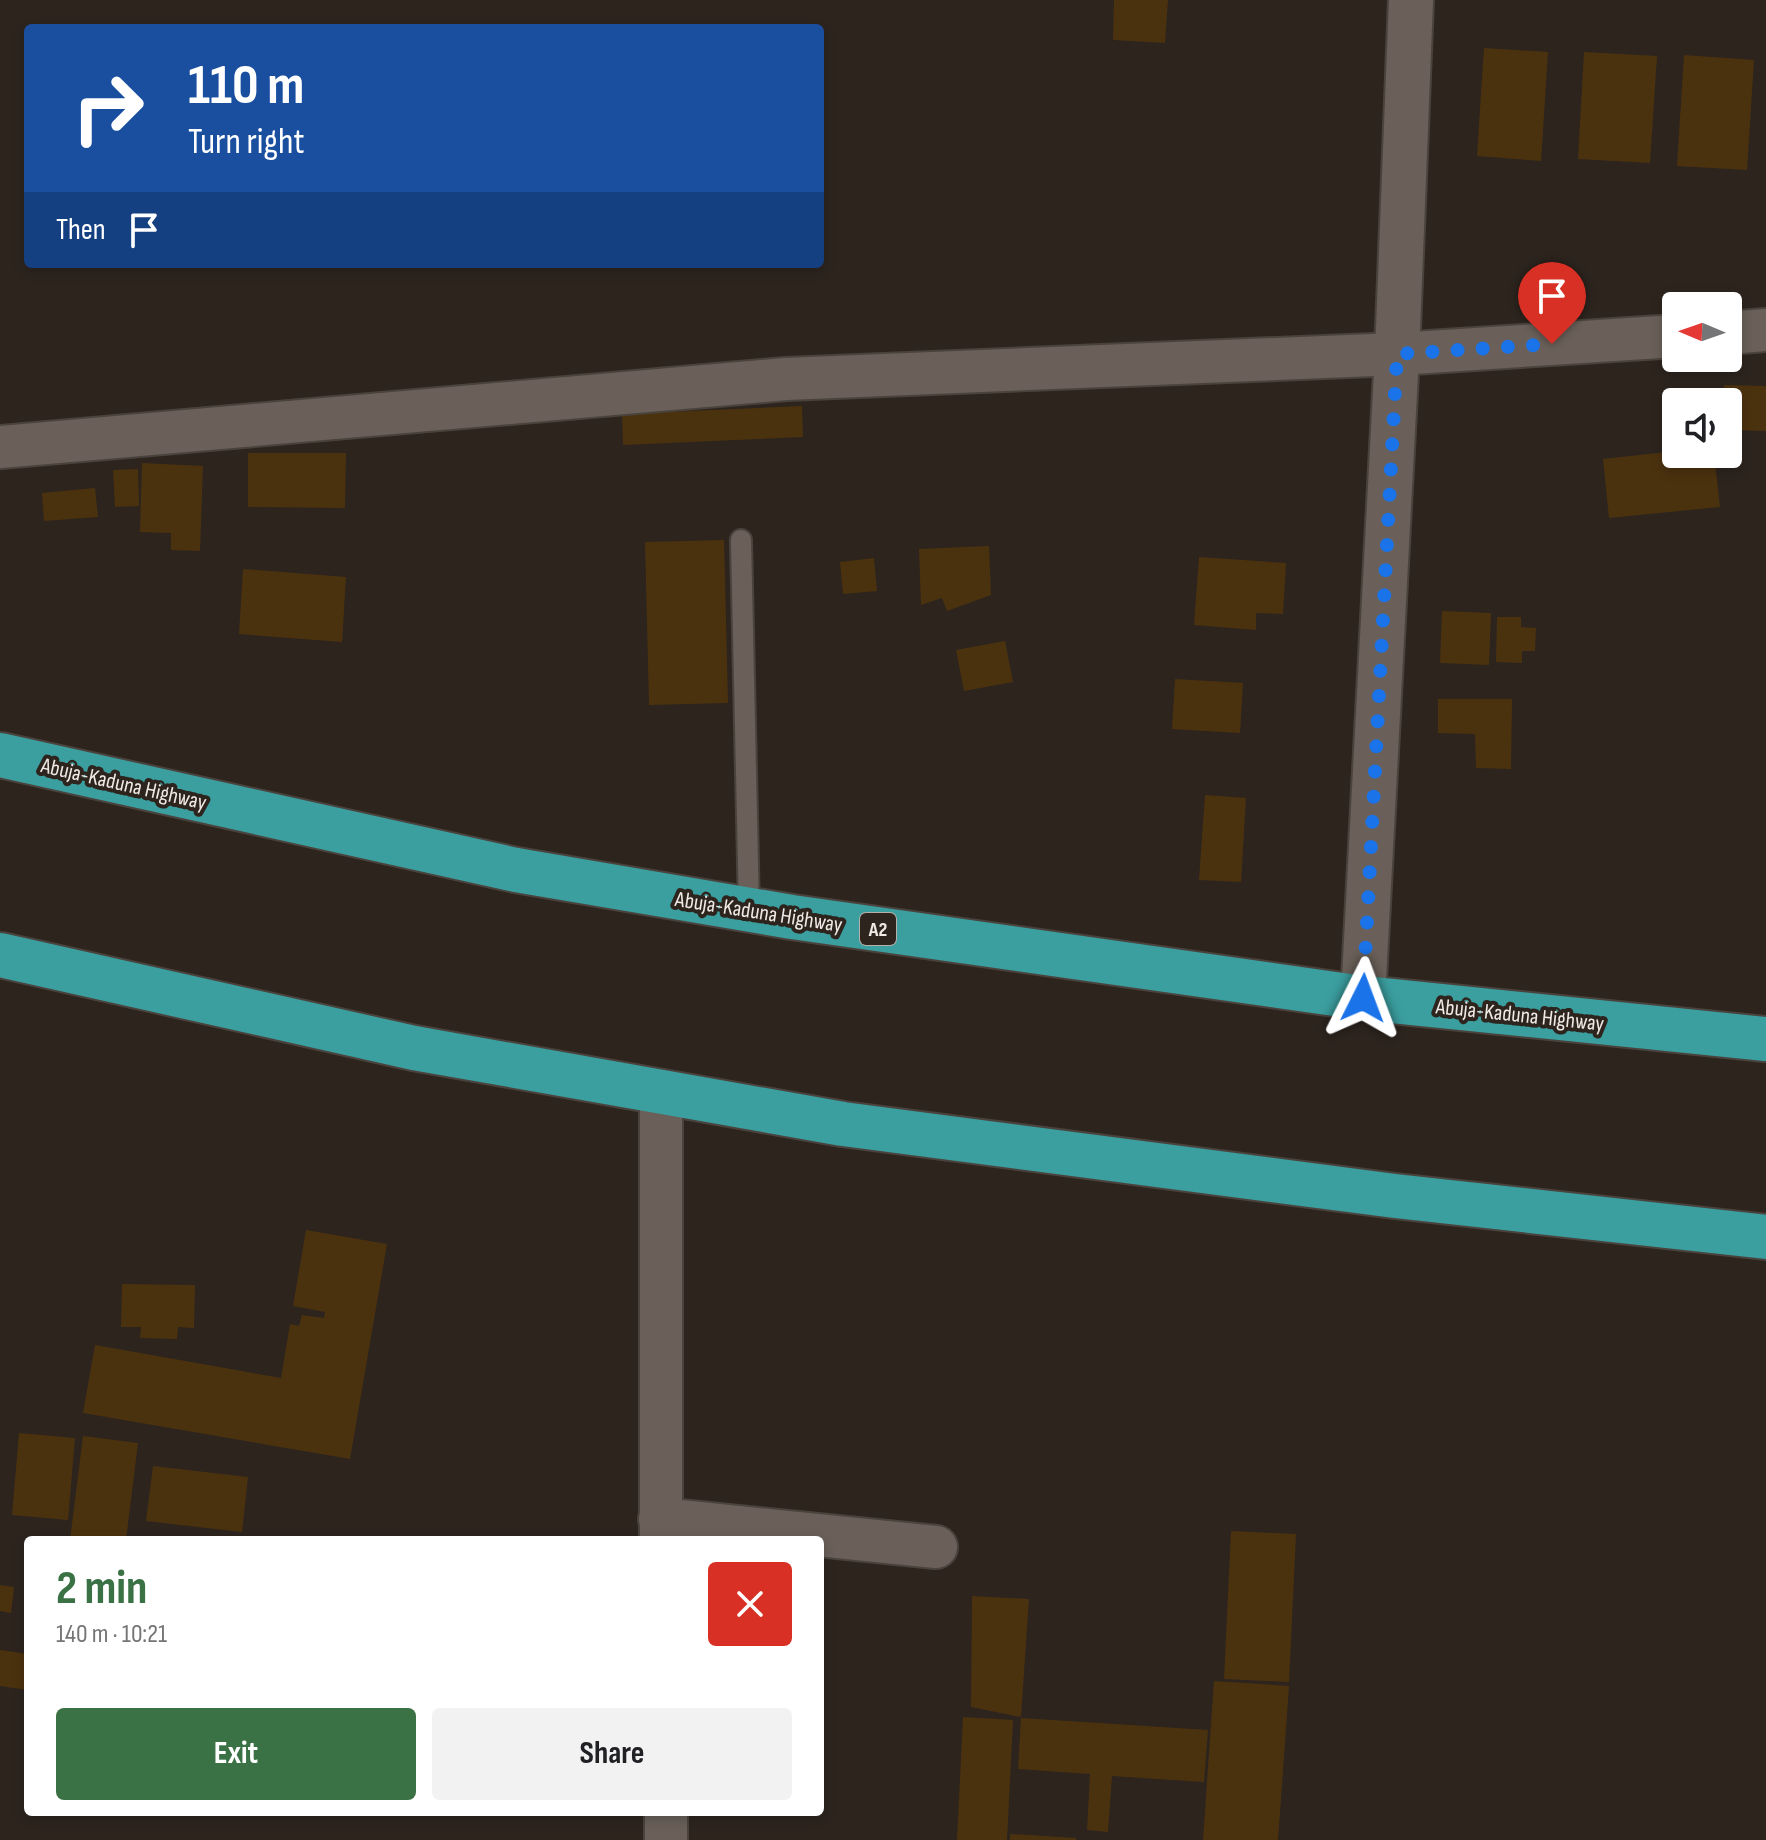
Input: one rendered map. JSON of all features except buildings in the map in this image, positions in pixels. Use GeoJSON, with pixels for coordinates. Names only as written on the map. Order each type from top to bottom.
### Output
{"type":"FeatureCollection","features":[{"type":"Feature","properties":{"kind":"highway","name":"Abuja-Kaduna Highway"},"geometry":{"type":"LineString","coordinates":[[0,755],[516,870],[749,910],[1363,998],[1766,1039]]}},
{"type":"Feature","properties":{"kind":"highway"},"geometry":{"type":"LineString","coordinates":[[0,955],[414,1048],[843,1124],[1395,1196],[1766,1237]]}},
{"type":"Feature","properties":{"kind":"street"},"geometry":{"type":"LineString","coordinates":[[1363,998],[1397,354],[1411,0]]}},
{"type":"Feature","properties":{"kind":"street"},"geometry":{"type":"LineString","coordinates":[[1742,332],[1766,330]]}},
{"type":"Feature","properties":{"kind":"street"},"geometry":{"type":"LineString","coordinates":[[0,447],[786,379],[1397,354],[1662,337]]}},
{"type":"Feature","properties":{"kind":"street"},"geometry":{"type":"LineString","coordinates":[[661,1091],[661,1530],[758,1536]]}},
{"type":"Feature","properties":{"kind":"street"},"geometry":{"type":"LineString","coordinates":[[824,1540],[936,1547]]}},
{"type":"Feature","properties":{"kind":"street"},"geometry":{"type":"LineString","coordinates":[[666,1816],[666,1840]]}},
{"type":"Feature","properties":{"kind":"lane"},"geometry":{"type":"LineString","coordinates":[[741,540],[749,910]]}},
{"type":"Feature","properties":{"kind":"route"},"geometry":{"type":"LineString","coordinates":[[1363,998],[1397,354],[1552,344]]}}]}
